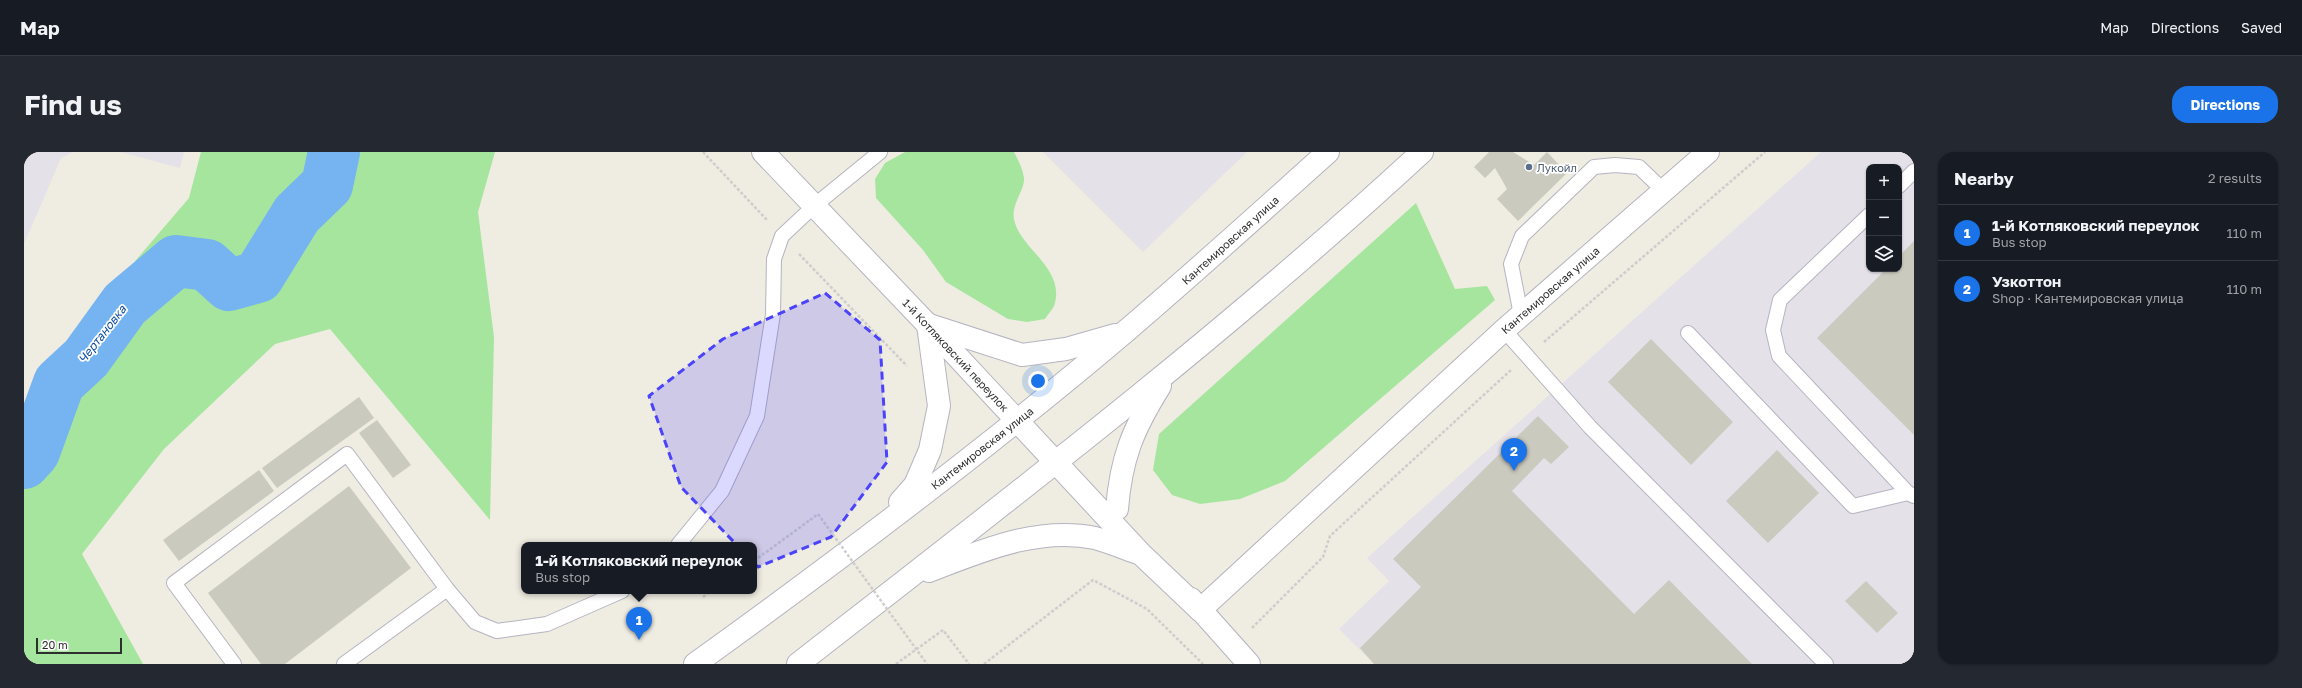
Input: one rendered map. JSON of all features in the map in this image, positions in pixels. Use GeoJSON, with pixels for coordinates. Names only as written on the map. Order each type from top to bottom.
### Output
{"type":"FeatureCollection","features":[{"type":"Feature","properties":{"kind":"street","name":"1-й Котляковский переулок"},"geometry":{"type":"LineString","coordinates":[[763,152],[928,325],[1141,554],[1200,610]]}},
{"type":"Feature","properties":{"kind":"street","name":"Кантемировская улица"},"geometry":{"type":"LineString","coordinates":[[695,664],[872,534],[1017,420],[1124,332],[1328,152]]}},
{"type":"Feature","properties":{"kind":"street"},"geometry":{"type":"LineString","coordinates":[[798,664],[905,580],[1062,469],[1168,372],[1370,200],[1422,152]]}},
{"type":"Feature","properties":{"kind":"street","name":"Кантемировская улица"},"geometry":{"type":"LineString","coordinates":[[1200,610],[1504,330],[1708,152]]}},
{"type":"Feature","properties":{"kind":"street"},"geometry":{"type":"LineString","coordinates":[[872,534],[915,485],[930,450],[939,406],[928,325],[1022,355],[1066,349],[1124,332]]}},
{"type":"Feature","properties":{"kind":"street"},"geometry":{"type":"LineString","coordinates":[[1117,509],[1119,482],[1131,435],[1168,372]]}},
{"type":"Feature","properties":{"kind":"street"},"geometry":{"type":"LineString","coordinates":[[1062,469],[1117,509],[1200,610],[1249,664]]}},
{"type":"Feature","properties":{"kind":"street"},"geometry":{"type":"LineString","coordinates":[[905,580],[989,547],[1050,535],[1094,538],[1141,554]]}},
{"type":"Feature","properties":{"kind":"lane"},"geometry":{"type":"LineString","coordinates":[[680,542],[722,491],[757,416],[773,314],[774,259],[782,236],[814,206],[880,152]]}},
{"type":"Feature","properties":{"kind":"lane"},"geometry":{"type":"LineString","coordinates":[[1521,316],[1511,264],[1522,236],[1594,167],[1615,165],[1639,167],[1664,191]]}},
{"type":"Feature","properties":{"kind":"lane"},"geometry":{"type":"LineString","coordinates":[[1902,183],[1914,172]]}},
{"type":"Feature","properties":{"kind":"lane"},"geometry":{"type":"LineString","coordinates":[[1866,218],[1780,300],[1773,330],[1779,356],[1911,494]]}},
{"type":"Feature","properties":{"kind":"lane"},"geometry":{"type":"LineString","coordinates":[[1504,330],[1590,427],[1826,664]]}},
{"type":"Feature","properties":{"kind":"lane"},"geometry":{"type":"LineString","coordinates":[[1688,333],[1852,506],[1911,494]]}},
{"type":"Feature","properties":{"kind":"lane"},"geometry":{"type":"LineString","coordinates":[[234,664],[174,583],[347,454],[447,589],[475,622],[497,631],[547,624],[615,594]]}},
{"type":"Feature","properties":{"kind":"lane"},"geometry":{"type":"LineString","coordinates":[[344,664],[447,589]]}},
{"type":"Feature","properties":{"kind":"path"},"geometry":{"type":"LineString","coordinates":[[703,152],[911,370]]}},
{"type":"Feature","properties":{"kind":"path"},"geometry":{"type":"LineString","coordinates":[[1234,647],[1323,557],[1330,536],[1527,356],[1765,152]]}},
{"type":"Feature","properties":{"kind":"path"},"geometry":{"type":"LineString","coordinates":[[757,559],[818,514],[927,664]]}},
{"type":"Feature","properties":{"kind":"path"},"geometry":{"type":"LineString","coordinates":[[984,664],[1093,580],[1147,609],[1203,664]]}},
{"type":"Feature","properties":{"kind":"path"},"geometry":{"type":"LineString","coordinates":[[702,597],[706,594]]}},
{"type":"Feature","properties":{"kind":"path"},"geometry":{"type":"LineString","coordinates":[[896,664],[944,630],[969,664]]}},
{"type":"Feature","properties":{"kind":"highlighted area"},"geometry":{"type":"Polygon","coordinates":[[[825,293],[880,340],[887,462],[831,537],[758,567],[681,487],[649,396],[723,339],[825,293]]]}},
{"type":"Feature","properties":{"kind":"shaded area"},"geometry":{"type":"Polygon","coordinates":[[[24,152],[73,152],[61,158],[24,244],[24,152]]]}},
{"type":"Feature","properties":{"kind":"shaded area"},"geometry":{"type":"Polygon","coordinates":[[[120,152],[184,152],[180,168],[120,152]]]}},
{"type":"Feature","properties":{"kind":"shaded area"},"geometry":{"type":"Polygon","coordinates":[[[1043,152],[1247,152],[1143,252],[1043,152]]]}},
{"type":"Feature","properties":{"kind":"shaded area"},"geometry":{"type":"Polygon","coordinates":[[[1821,152],[1914,152],[1914,664],[1374,664],[1339,629],[1389,581],[1367,558],[1821,152]]]}},
{"type":"Feature","properties":{"kind":"green space"},"geometry":{"type":"Polygon","coordinates":[[[201,152],[495,152],[478,212],[494,337],[490,520],[330,329],[275,344],[164,449],[82,554],[143,664],[24,664],[24,461],[136,260],[189,198],[201,152]]]}},
{"type":"Feature","properties":{"kind":"green space"},"geometry":{"type":"Polygon","coordinates":[[[905,152],[1014,152],[1021,168],[1024,183],[1014,208],[1014,219],[1024,239],[1047,268],[1053,279],[1056,290],[1055,303],[1045,319],[1027,322],[1008,319],[946,282],[923,250],[876,198],[875,179],[885,163],[905,152]]]}},
{"type":"Feature","properties":{"kind":"green space"},"geometry":{"type":"Polygon","coordinates":[[[1416,203],[1455,289],[1487,286],[1495,300],[1285,481],[1240,499],[1200,504],[1172,495],[1153,470],[1159,434],[1416,203]]]}},
{"type":"Feature","properties":{"kind":"building"},"geometry":{"type":"Polygon","coordinates":[[[1489,152],[1513,152],[1534,165],[1547,152],[1567,173],[1518,221],[1497,199],[1507,189],[1495,168],[1485,178],[1474,167],[1489,152]]]}},
{"type":"Feature","properties":{"kind":"building"},"geometry":{"type":"Polygon","coordinates":[[[1914,241],[1914,435],[1817,338],[1883,272],[1902,272],[1902,253],[1914,241]]]}},
{"type":"Feature","properties":{"kind":"building"},"geometry":{"type":"Polygon","coordinates":[[[1651,339],[1733,422],[1691,465],[1608,382],[1651,339]]]}},
{"type":"Feature","properties":{"kind":"building"},"geometry":{"type":"Polygon","coordinates":[[[359,397],[374,418],[277,488],[262,468],[359,397]]]}},
{"type":"Feature","properties":{"kind":"building"},"geometry":{"type":"Polygon","coordinates":[[[1538,416],[1569,447],[1551,464],[1544,458],[1512,491],[1634,614],[1669,580],[1752,664],[1374,664],[1360,648],[1421,587],[1393,559],[1538,416]]]}},
{"type":"Feature","properties":{"kind":"building"},"geometry":{"type":"Polygon","coordinates":[[[377,420],[411,465],[393,478],[359,433],[377,420]]]}},
{"type":"Feature","properties":{"kind":"building"},"geometry":{"type":"Polygon","coordinates":[[[1777,450],[1819,493],[1768,543],[1726,501],[1777,450]]]}},
{"type":"Feature","properties":{"kind":"building"},"geometry":{"type":"Polygon","coordinates":[[[259,470],[274,491],[179,561],[163,540],[259,470]]]}},
{"type":"Feature","properties":{"kind":"building"},"geometry":{"type":"Polygon","coordinates":[[[349,486],[411,568],[285,664],[261,664],[208,593],[349,486]]]}},
{"type":"Feature","properties":{"kind":"building"},"geometry":{"type":"Polygon","coordinates":[[[1866,581],[1898,613],[1877,633],[1845,601],[1866,581]]]}},
{"type":"Feature","properties":{"kind":"waterway","name":"Чертановка"},"geometry":{"type":"LineString","coordinates":[[24,463],[34,452],[59,383],[86,358],[125,304],[176,261],[207,265],[229,285],[258,277],[297,214],[327,185],[334,152]]}},
{"type":"Feature","properties":{"kind":"place","name":"Лукойл"},"geometry":{"type":"Point","coordinates":[1529,167]}},
{"type":"Feature","properties":{"kind":"place","name":"Узкоттон"},"geometry":{"type":"Point","coordinates":[1514,471]}},
{"type":"Feature","properties":{"kind":"place","name":"1-й Котляковский переулок"},"geometry":{"type":"Point","coordinates":[639,640]}}]}
